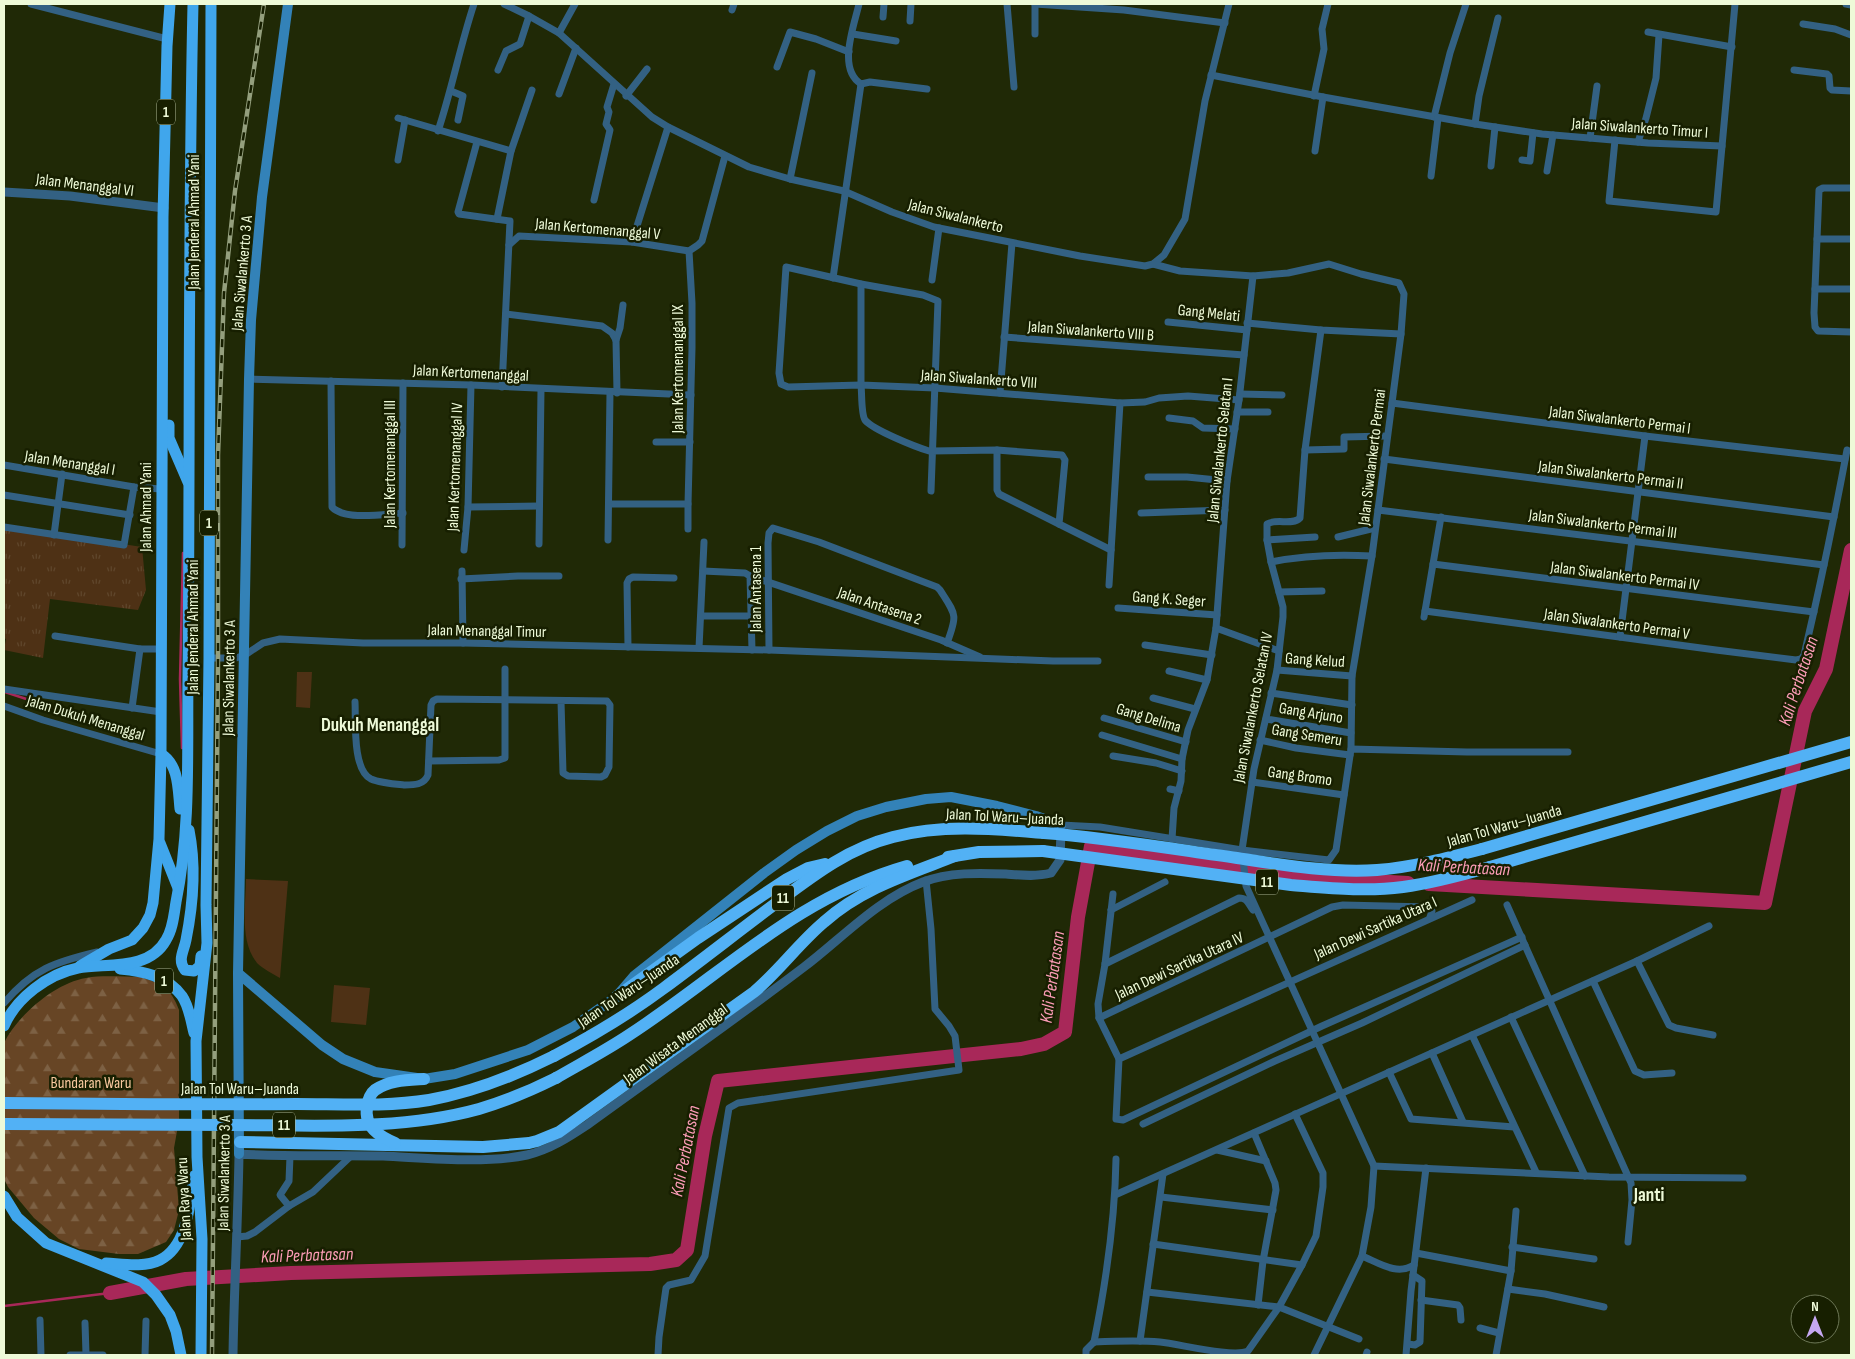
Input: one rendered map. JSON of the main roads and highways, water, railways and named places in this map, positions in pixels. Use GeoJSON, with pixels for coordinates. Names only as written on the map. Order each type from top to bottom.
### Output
{"type":"FeatureCollection","features":[{"type":"Feature","properties":{"kind":"highway","name":"Jalan Ahmad Yani"},"geometry":{"type":"LineString","coordinates":[[76,969],[109,949],[132,940],[143,928],[150,915],[153,903],[159,839],[161,754],[162,350],[167,39],[170,4]]}},
{"type":"Feature","properties":{"kind":"highway","name":"Jalan Jenderal Ahmad Yani"},"geometry":{"type":"LineString","coordinates":[[96,966],[138,962],[159,950],[166,941],[178,890],[185,839],[190,486],[190,217],[193,4]]}},
{"type":"Feature","properties":{"kind":"highway","name":"Jalan Jenderal Ahmad Yani"},"geometry":{"type":"LineString","coordinates":[[196,1041],[207,943],[211,4]]}},
{"type":"Feature","properties":{"kind":"highway"},"geometry":{"type":"LineString","coordinates":[[162,350],[168,360],[169,438],[190,486]]}},
{"type":"Feature","properties":{"kind":"highway","name":"Jalan Tol Waru–Juanda"},"geometry":{"type":"LineString","coordinates":[[4,1103],[265,1104],[403,1102],[427,1100],[474,1089],[508,1077],[554,1056],[587,1038],[663,989],[830,864],[868,845],[925,830],[987,828],[1126,841],[1330,870],[1394,868],[1439,860],[1482,849],[1851,742]]}},
{"type":"Feature","properties":{"kind":"highway"},"geometry":{"type":"LineString","coordinates":[[161,754],[169,760],[174,770],[185,839]]}},
{"type":"Feature","properties":{"kind":"highway","name":"Jalan Tol Waru–Juanda"},"geometry":{"type":"LineString","coordinates":[[4,1124],[277,1125],[385,1123],[442,1117],[480,1108],[528,1091],[556,1078],[629,1035],[778,926],[819,901],[884,873],[955,856],[979,852],[1043,851],[1292,885],[1377,889],[1403,887],[1437,881],[1490,867],[1851,762]]}},
{"type":"Feature","properties":{"kind":"highway"},"geometry":{"type":"LineString","coordinates":[[186,818],[190,832],[193,864],[188,928],[180,958],[183,967],[189,971],[194,971],[200,966],[206,905]]}},
{"type":"Feature","properties":{"kind":"highway"},"geometry":{"type":"LineString","coordinates":[[159,839],[178,890]]}},
{"type":"Feature","properties":{"kind":"highway"},"geometry":{"type":"LineString","coordinates":[[239,1148],[483,1147],[518,1146],[538,1141],[559,1132],[754,992],[777,972],[823,922],[843,906],[881,884],[955,856]]}},
{"type":"Feature","properties":{"kind":"highway"},"geometry":{"type":"LineString","coordinates":[[616,997],[713,927],[787,879],[808,868],[830,864]]}},
{"type":"Feature","properties":{"kind":"highway","name":"1"},"geometry":{"type":"LineString","coordinates":[[6,1019],[21,1001],[44,982],[76,969],[96,966],[138,971],[168,982],[182,997],[196,1041]]}},
{"type":"Feature","properties":{"kind":"highway","name":"Jalan Raya Waru"},"geometry":{"type":"LineString","coordinates":[[196,1041],[197,1156],[202,1265],[201,1355]]}},
{"type":"Feature","properties":{"kind":"highway"},"geometry":{"type":"LineString","coordinates":[[405,1146],[385,1139],[373,1130],[366,1113],[368,1101],[374,1091],[382,1086],[401,1081],[424,1079]]}},
{"type":"Feature","properties":{"kind":"highway"},"geometry":{"type":"LineString","coordinates":[[81,1258],[104,1263],[138,1264],[161,1259],[170,1253],[181,1236],[187,1221],[197,1156]]}},
{"type":"Feature","properties":{"kind":"highway"},"geometry":{"type":"LineString","coordinates":[[4,1196],[17,1217]]}},
{"type":"Feature","properties":{"kind":"highway"},"geometry":{"type":"LineString","coordinates":[[4,1207],[46,1243],[142,1282],[166,1308],[176,1331],[181,1355]]}},
{"type":"Feature","properties":{"kind":"main road","name":"Jalan Siwalankerto 3 A"},"geometry":{"type":"LineString","coordinates":[[239,1148],[238,973],[249,379],[252,312],[262,205],[288,4]]}},
{"type":"Feature","properties":{"kind":"main road"},"geometry":{"type":"LineString","coordinates":[[238,973],[322,1045],[343,1059],[375,1072],[424,1079],[464,1072],[528,1050],[573,1027],[616,997],[634,976],[764,873],[796,850],[827,831],[857,816],[926,799],[951,797],[1007,808],[1045,818],[1061,825]]}},
{"type":"Feature","properties":{"kind":"waterway","name":"Kali Perbatasan"},"geometry":{"type":"LineString","coordinates":[[1429,884],[1765,903],[1805,711],[1826,669],[1851,550]]}},
{"type":"Feature","properties":{"kind":"waterway"},"geometry":{"type":"LineString","coordinates":[[182,748],[180,679],[183,553]]}},
{"type":"Feature","properties":{"kind":"waterway"},"geometry":{"type":"LineString","coordinates":[[5,692],[142,737]]}},
{"type":"Feature","properties":{"kind":"waterway","name":"Kali Perbatasan"},"geometry":{"type":"LineString","coordinates":[[110,1293],[186,1279],[291,1273],[650,1264],[676,1260],[687,1250],[705,1136],[718,1081],[1021,1049],[1044,1044],[1065,1032],[1078,917],[1091,846],[1239,870],[1408,883]]}},
{"type":"Feature","properties":{"kind":"waterway","name":"Kali Perbatasan"},"geometry":{"type":"LineString","coordinates":[[4,1306],[110,1293]]}},
{"type":"Feature","properties":{"kind":"railway"},"geometry":{"type":"LineString","coordinates":[[212,1355],[218,455],[224,293],[235,191],[264,4]]}},
{"type":"Feature","properties":{"kind":"district","name":"Dukuh Menanggal"},"geometry":{"type":"Point","coordinates":[380,724]}},
{"type":"Feature","properties":{"kind":"district","name":"Janti"},"geometry":{"type":"Point","coordinates":[1649,1194]}},
{"type":"Feature","properties":{"kind":"park label","name":"Bundaran Waru"},"geometry":{"type":"Point","coordinates":[91,1082]}}]}
